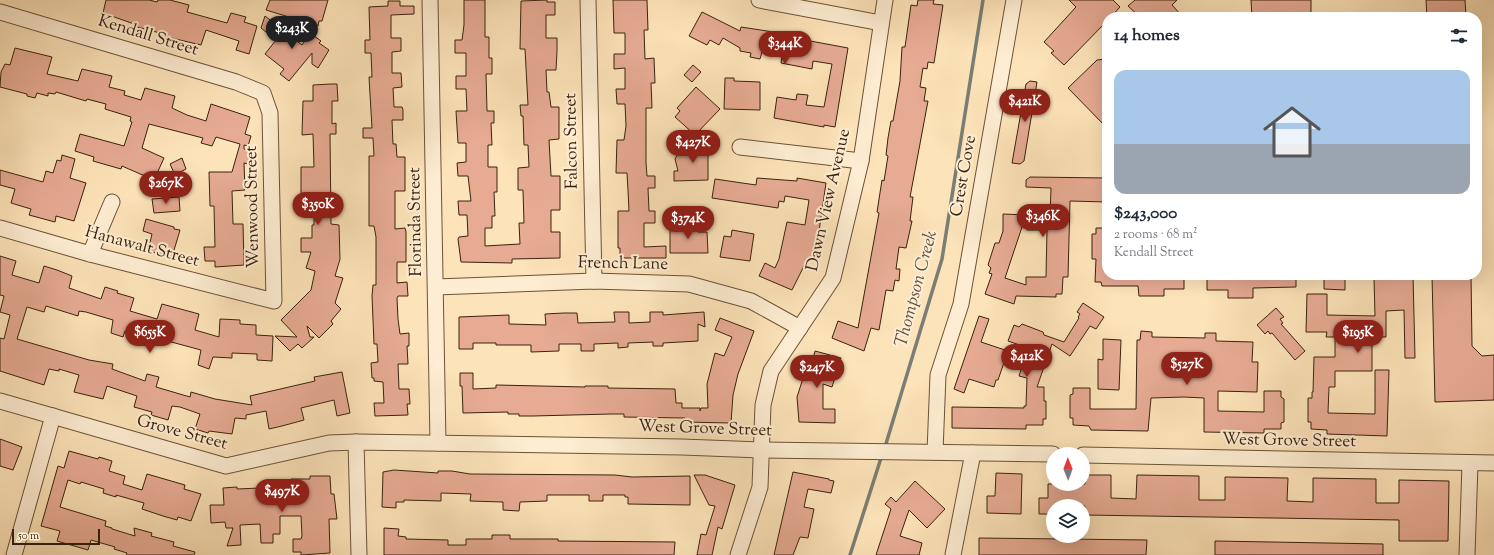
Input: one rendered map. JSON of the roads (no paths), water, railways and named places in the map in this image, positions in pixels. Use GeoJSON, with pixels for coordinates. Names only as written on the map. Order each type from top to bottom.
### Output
{"type":"FeatureCollection","features":[{"type":"Feature","properties":{"kind":"street","name":"Florinda Street"},"geometry":{"type":"LineString","coordinates":[[430,0],[438,443]]}},
{"type":"Feature","properties":{"kind":"street","name":"Falcon Street"},"geometry":{"type":"LineString","coordinates":[[588,0],[594,281]]}},
{"type":"Feature","properties":{"kind":"street"},"geometry":{"type":"LineString","coordinates":[[759,0],[881,23]]}},
{"type":"Feature","properties":{"kind":"street","name":"Dawn View Avenue"},"geometry":{"type":"LineString","coordinates":[[738,555],[760,487],[763,405],[771,371],[833,278],[861,161],[884,0]]}},
{"type":"Feature","properties":{"kind":"street","name":"Crest Cove"},"geometry":{"type":"LineString","coordinates":[[935,452],[938,376],[961,304],[1014,0]]}},
{"type":"Feature","properties":{"kind":"street","name":"Kendall Street"},"geometry":{"type":"LineString","coordinates":[[0,12],[236,82],[263,93],[270,114]]}},
{"type":"Feature","properties":{"kind":"street","name":"Wenwood Street"},"geometry":{"type":"LineString","coordinates":[[270,114],[274,301]]}},
{"type":"Feature","properties":{"kind":"street"},"geometry":{"type":"LineString","coordinates":[[740,147],[861,161]]}},
{"type":"Feature","properties":{"kind":"street"},"geometry":{"type":"LineString","coordinates":[[90,254],[112,202]]}},
{"type":"Feature","properties":{"kind":"street","name":"Hanawalt Street"},"geometry":{"type":"LineString","coordinates":[[0,228],[90,254],[274,301]]}},
{"type":"Feature","properties":{"kind":"street","name":"French Lane"},"geometry":{"type":"LineString","coordinates":[[436,287],[594,281],[689,284],[751,301],[800,328]]}},
{"type":"Feature","properties":{"kind":"street","name":"Grove Street"},"geometry":{"type":"LineString","coordinates":[[0,401],[226,466],[329,443],[356,442]]}},
{"type":"Feature","properties":{"kind":"street"},"geometry":{"type":"LineString","coordinates":[[14,555],[54,416]]}},
{"type":"Feature","properties":{"kind":"street"},"geometry":{"type":"LineString","coordinates":[[356,442],[359,555]]}},
{"type":"Feature","properties":{"kind":"street","name":"West Grove Street"},"geometry":{"type":"LineString","coordinates":[[356,442],[1046,454]]}},
{"type":"Feature","properties":{"kind":"street"},"geometry":{"type":"LineString","coordinates":[[953,555],[973,453]]}},
{"type":"Feature","properties":{"kind":"street","name":"West Grove Street"},"geometry":{"type":"LineString","coordinates":[[1090,455],[1470,464],[1494,463]]}},
{"type":"Feature","properties":{"kind":"street"},"geometry":{"type":"LineString","coordinates":[[1467,555],[1470,464]]}},
{"type":"Feature","properties":{"kind":"waterway","name":"Thompson Creek"},"geometry":{"type":"LineString","coordinates":[[885,447],[942,259],[983,0]]}},
{"type":"Feature","properties":{"kind":"waterway","name":"Thompson Creek"},"geometry":{"type":"LineString","coordinates":[[850,555],[882,455]]}}]}
